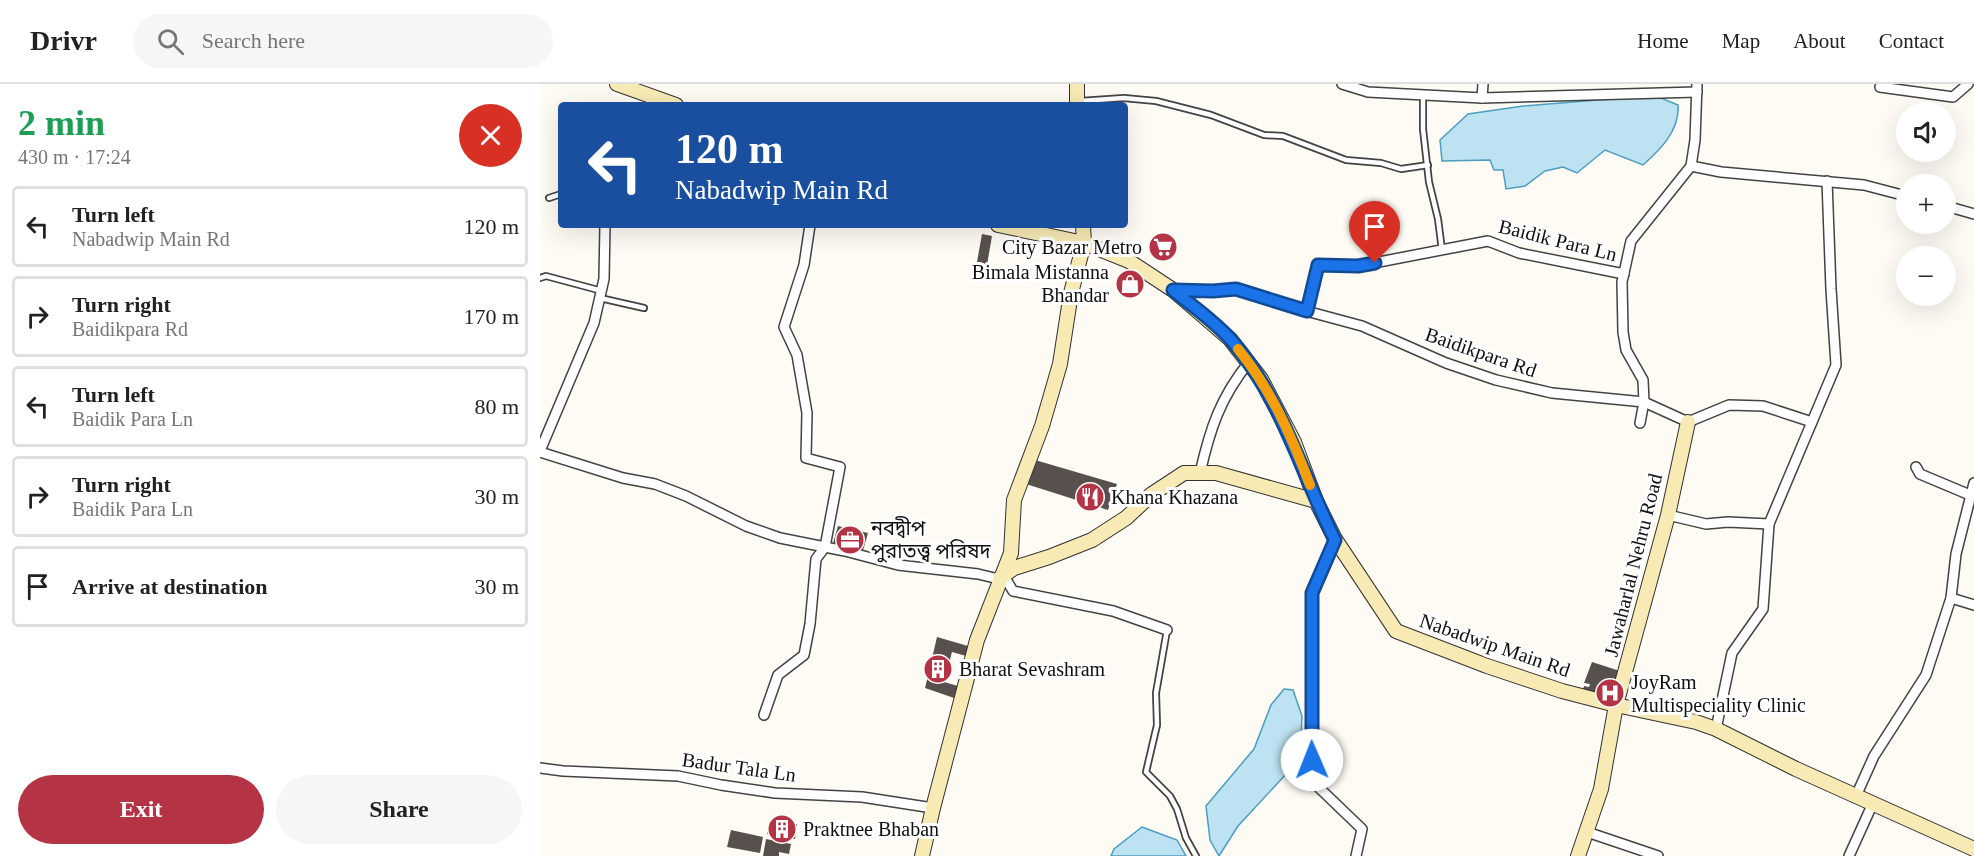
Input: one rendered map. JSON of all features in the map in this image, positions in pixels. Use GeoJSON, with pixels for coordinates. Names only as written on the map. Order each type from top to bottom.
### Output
{"type":"FeatureCollection","features":[{"type":"Feature","properties":{"kind":"main road"},"geometry":{"type":"LineString","coordinates":[[617,84],[665,102]]}},
{"type":"Feature","properties":{"kind":"main road"},"geometry":{"type":"LineString","coordinates":[[1077,84],[1077,102]]}},
{"type":"Feature","properties":{"kind":"main road","name":"Nabadwip Main Rd"},"geometry":{"type":"LineString","coordinates":[[1012,228],[1084,243],[1129,261],[1173,290],[1230,339],[1261,380],[1294,442],[1316,501],[1335,540],[1396,631],[1487,666],[1562,690],[1616,705],[1696,722],[1716,729],[1974,849]]}},
{"type":"Feature","properties":{"kind":"main road"},"geometry":{"type":"LineString","coordinates":[[922,856],[977,640],[1004,580],[1011,553],[1014,500],[1042,426],[1060,364],[1071,293],[1084,243],[1083,228]]}},
{"type":"Feature","properties":{"kind":"main road","name":"Jawaharlal Nehru Road"},"geometry":{"type":"LineString","coordinates":[[1578,856],[1601,789],[1616,705],[1668,515],[1688,422]]}},
{"type":"Feature","properties":{"kind":"main road"},"geometry":{"type":"LineString","coordinates":[[1004,580],[1014,568],[1092,540],[1126,518],[1152,494],[1184,473],[1216,472],[1316,501]]}},
{"type":"Feature","properties":{"kind":"street"},"geometry":{"type":"LineString","coordinates":[[1342,84],[1368,92],[1482,98],[1697,88],[1695,140],[1691,166],[1630,242],[1622,282],[1623,332],[1626,350],[1643,380],[1644,402],[1640,423]]}},
{"type":"Feature","properties":{"kind":"street"},"geometry":{"type":"LineString","coordinates":[[1482,84],[1482,98]]}},
{"type":"Feature","properties":{"kind":"street"},"geometry":{"type":"LineString","coordinates":[[1880,87],[1953,97],[1968,84],[1974,88]]}},
{"type":"Feature","properties":{"kind":"street"},"geometry":{"type":"LineString","coordinates":[[1691,166],[1721,172],[1864,185],[1896,193]]}},
{"type":"Feature","properties":{"kind":"street"},"geometry":{"type":"LineString","coordinates":[[1716,729],[1732,653],[1763,609],[1769,524],[1836,365],[1827,181]]}},
{"type":"Feature","properties":{"kind":"street"},"geometry":{"type":"LineString","coordinates":[[1956,209],[1974,214]]}},
{"type":"Feature","properties":{"kind":"street"},"geometry":{"type":"LineString","coordinates":[[605,228],[604,279],[594,322],[540,452],[623,478],[655,484],[686,496],[746,526],[780,538],[823,550],[898,565],[978,574],[1004,580],[1013,591],[1113,611],[1167,630]]}},
{"type":"Feature","properties":{"kind":"street"},"geometry":{"type":"LineString","coordinates":[[764,715],[778,675],[804,655],[810,624],[816,559],[823,550],[840,467],[806,458],[807,413],[797,356],[784,327],[804,265],[810,228]]}},
{"type":"Feature","properties":{"kind":"street","name":"Baidik Para Ln"},"geometry":{"type":"LineString","coordinates":[[1307,311],[1318,265],[1358,266],[1488,241],[1520,253],[1624,274]]}},
{"type":"Feature","properties":{"kind":"street","name":"Baidikpara Rd"},"geometry":{"type":"LineString","coordinates":[[1173,290],[1236,289],[1362,326],[1446,363],[1496,380],[1552,393],[1644,402],[1688,422]]}},
{"type":"Feature","properties":{"kind":"street"},"geometry":{"type":"LineString","coordinates":[[1200,472],[1209,435],[1225,394],[1249,362]]}},
{"type":"Feature","properties":{"kind":"street"},"geometry":{"type":"LineString","coordinates":[[1688,422],[1729,405],[1763,406],[1812,422]]}},
{"type":"Feature","properties":{"kind":"street"},"geometry":{"type":"LineString","coordinates":[[1917,467],[1920,474],[1970,495]]}},
{"type":"Feature","properties":{"kind":"street"},"geometry":{"type":"LineString","coordinates":[[1856,796],[1874,756],[1926,675],[1951,598],[1956,554],[1974,483]]}},
{"type":"Feature","properties":{"kind":"street"},"geometry":{"type":"LineString","coordinates":[[1668,515],[1706,524],[1728,522],[1769,524]]}},
{"type":"Feature","properties":{"kind":"street"},"geometry":{"type":"LineString","coordinates":[[1335,540],[1312,593],[1312,781],[1362,829],[1356,856]]}},
{"type":"Feature","properties":{"kind":"street"},"geometry":{"type":"LineString","coordinates":[[1951,598],[1974,605]]}},
{"type":"Feature","properties":{"kind":"street","name":"Badur Tala Ln"},"geometry":{"type":"LineString","coordinates":[[540,768],[678,776],[775,793],[862,797],[933,808]]}},
{"type":"Feature","properties":{"kind":"street"},"geometry":{"type":"LineString","coordinates":[[1849,856],[1873,803]]}},
{"type":"Feature","properties":{"kind":"street"},"geometry":{"type":"LineString","coordinates":[[1587,832],[1658,856]]}},
{"type":"Feature","properties":{"kind":"lane"},"geometry":{"type":"LineString","coordinates":[[1423,96],[1423,129],[1429,182],[1438,219],[1442,250]]}},
{"type":"Feature","properties":{"kind":"lane"},"geometry":{"type":"LineString","coordinates":[[1086,102],[1124,98],[1156,101],[1211,115],[1263,135],[1283,136],[1346,160],[1381,163],[1401,169],[1428,165]]}},
{"type":"Feature","properties":{"kind":"lane"},"geometry":{"type":"LineString","coordinates":[[549,198],[558,195]]}},
{"type":"Feature","properties":{"kind":"lane"},"geometry":{"type":"LineString","coordinates":[[540,278],[546,276],[644,308]]}},
{"type":"Feature","properties":{"kind":"lane"},"geometry":{"type":"LineString","coordinates":[[1167,630],[1156,693],[1157,725],[1146,772],[1170,796],[1177,809],[1186,838],[1196,856]]}},
{"type":"Feature","properties":{"kind":"water"},"geometry":{"type":"Polygon","coordinates":[[[1622,98],[1661,98],[1678,105],[1673,131],[1663,146],[1643,165],[1605,150],[1577,173],[1563,167],[1545,171],[1525,186],[1506,189],[1503,170],[1494,170],[1490,160],[1442,161],[1440,140],[1468,114],[1523,106],[1622,98]]]}},
{"type":"Feature","properties":{"kind":"water"},"geometry":{"type":"Polygon","coordinates":[[[1284,689],[1293,690],[1302,716],[1300,759],[1238,826],[1219,856],[1210,840],[1206,806],[1254,749],[1271,705],[1284,689]]]}},
{"type":"Feature","properties":{"kind":"water"},"geometry":{"type":"Polygon","coordinates":[[[1142,827],[1177,840],[1186,856],[1111,856],[1114,849],[1142,827]]]}},
{"type":"Feature","properties":{"kind":"building"},"geometry":{"type":"Polygon","coordinates":[[[982,234],[992,236],[987,265],[977,262],[982,234]]]}},
{"type":"Feature","properties":{"kind":"building","name":"Khana Khazana"},"geometry":{"type":"Polygon","coordinates":[[[1035,460],[1117,484],[1108,510],[1026,484],[1035,460]]]}},
{"type":"Feature","properties":{"kind":"building","name":"নবদ্বীপ পুরাতত্ত্ব পরিষদ"},"geometry":{"type":"Polygon","coordinates":[[[838,526],[868,533],[862,554],[832,547],[838,526]]]}},
{"type":"Feature","properties":{"kind":"building","name":"Bharat Sevashram"},"geometry":{"type":"Polygon","coordinates":[[[937,637],[968,646],[966,656],[952,652],[944,682],[958,686],[954,698],[925,688],[937,637]]]}},
{"type":"Feature","properties":{"kind":"building"},"geometry":{"type":"Polygon","coordinates":[[[1592,662],[1623,672],[1614,703],[1582,693],[1584,686],[1589,687],[1590,684],[1584,683],[1592,662]]]}},
{"type":"Feature","properties":{"kind":"building","name":"Praktnee Bhaban"},"geometry":{"type":"Polygon","coordinates":[[[770,821],[797,824],[795,839],[767,834],[770,821]]]}},
{"type":"Feature","properties":{"kind":"building"},"geometry":{"type":"Polygon","coordinates":[[[731,830],[763,837],[760,853],[727,847],[731,830]]]}},
{"type":"Feature","properties":{"kind":"building"},"geometry":{"type":"Polygon","coordinates":[[[766,839],[791,844],[789,854],[779,852],[779,856],[763,856],[766,839]]]}},
{"type":"Feature","properties":{"kind":"slow traffic"},"geometry":{"type":"LineString","coordinates":[[1238,349],[1261,380],[1283,421],[1294,442],[1310,485]]}},
{"type":"Feature","properties":{"kind":"place","name":"City Bazar Metro"},"geometry":{"type":"Point","coordinates":[1163,247]}},
{"type":"Feature","properties":{"kind":"place","name":"Bimala Mistanna Bhandar"},"geometry":{"type":"Point","coordinates":[1130,284]}},
{"type":"Feature","properties":{"kind":"place","name":"Khana Khazana"},"geometry":{"type":"Point","coordinates":[1090,497]}},
{"type":"Feature","properties":{"kind":"place","name":"নবদ্বীপ পুরাতত্ত্ব পরিষদ"},"geometry":{"type":"Point","coordinates":[850,540]}},
{"type":"Feature","properties":{"kind":"place","name":"Bharat Sevashram"},"geometry":{"type":"Point","coordinates":[938,669]}},
{"type":"Feature","properties":{"kind":"place","name":"JoyRam Multispeciality Clinic"},"geometry":{"type":"Point","coordinates":[1610,693]}},
{"type":"Feature","properties":{"kind":"place","name":"Praktnee Bhaban"},"geometry":{"type":"Point","coordinates":[782,829]}},
{"type":"Feature","properties":{"kind":"route"},"geometry":{"type":"LineString","coordinates":[[1312,760],[1312,593],[1335,540],[1316,501],[1294,442],[1261,380],[1230,339],[1173,290],[1236,289],[1307,311],[1318,265],[1358,266],[1375,263]]}}]}
